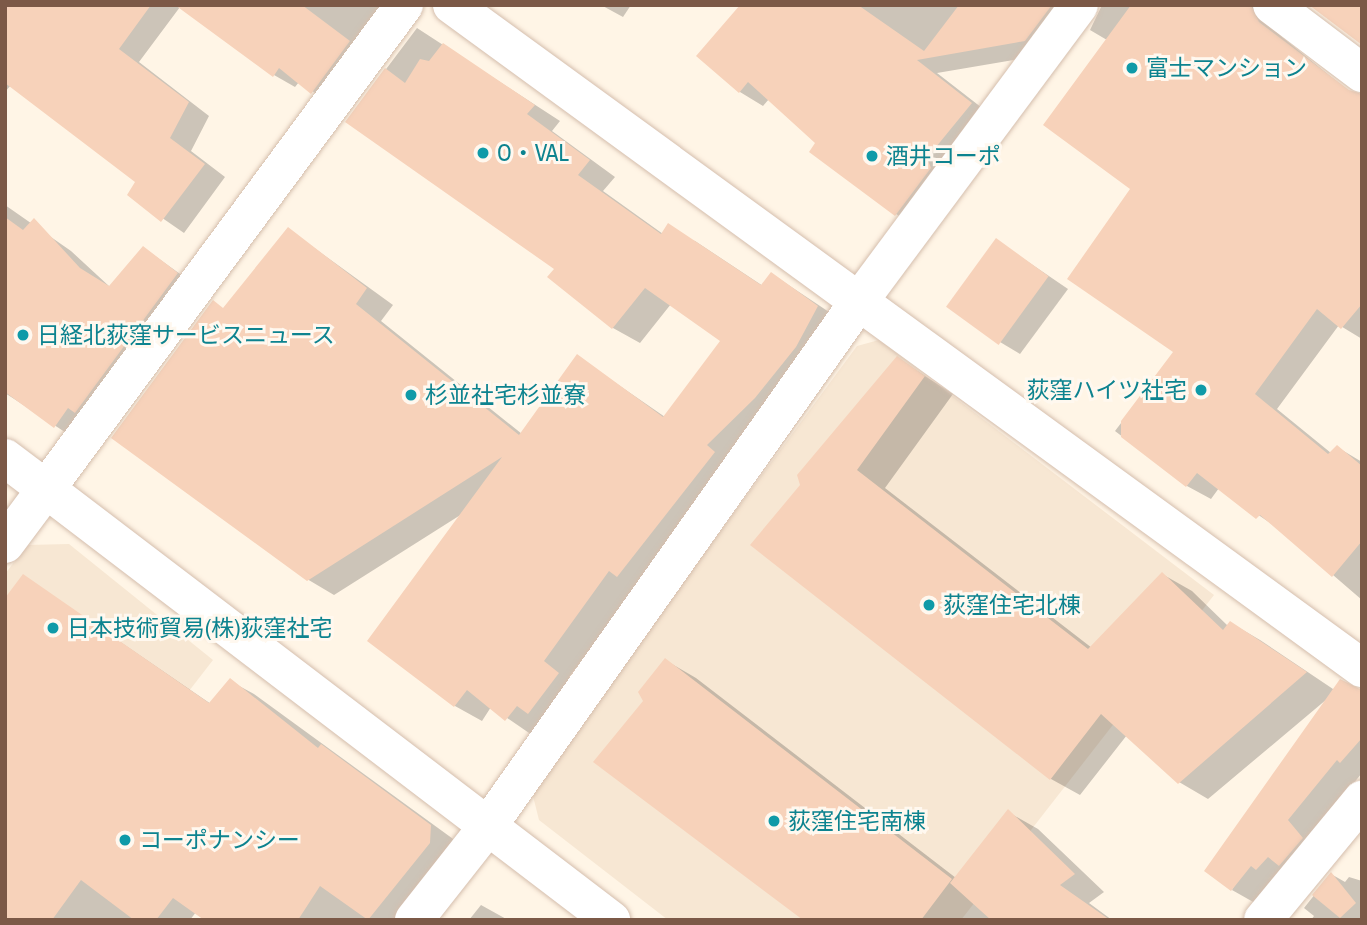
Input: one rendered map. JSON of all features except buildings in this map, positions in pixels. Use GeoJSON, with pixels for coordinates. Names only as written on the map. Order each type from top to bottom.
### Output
{"type":"FeatureCollection","features":[{"type":"Feature","properties":{"kind":"street"},"geometry":{"type":"LineString","coordinates":[[5,544],[404,5]]}},
{"type":"Feature","properties":{"kind":"street"},"geometry":{"type":"LineString","coordinates":[[452,5],[1362,668]]}},
{"type":"Feature","properties":{"kind":"street"},"geometry":{"type":"LineString","coordinates":[[414,920],[488,826],[860,300],[1079,5]]}},
{"type":"Feature","properties":{"kind":"street"},"geometry":{"type":"LineString","coordinates":[[1272,5],[1362,73]]}},
{"type":"Feature","properties":{"kind":"street"},"geometry":{"type":"LineString","coordinates":[[5,458],[611,920]]}},
{"type":"Feature","properties":{"kind":"street"},"geometry":{"type":"LineString","coordinates":[[1263,920],[1362,800]]}},
{"type":"Feature","properties":{"kind":"shaded area"},"geometry":{"type":"Polygon","coordinates":[[[879,340],[1214,595],[961,920],[668,920],[539,820],[531,788],[857,346],[879,340]]]}},
{"type":"Feature","properties":{"kind":"shaded area"},"geometry":{"type":"Polygon","coordinates":[[[69,544],[213,660],[51,869],[5,836],[5,574],[27,545],[69,544]]]}},
{"type":"Feature","properties":{"kind":"place","name":"富士マンション"},"geometry":{"type":"Point","coordinates":[1132,68]}},
{"type":"Feature","properties":{"kind":"place","name":"O・VAL"},"geometry":{"type":"Point","coordinates":[483,153]}},
{"type":"Feature","properties":{"kind":"place","name":"酒井コーポ"},"geometry":{"type":"Point","coordinates":[872,156]}},
{"type":"Feature","properties":{"kind":"place","name":"日経北荻窪サービスニュース"},"geometry":{"type":"Point","coordinates":[23,335]}},
{"type":"Feature","properties":{"kind":"place","name":"荻窪ハイツ社宅"},"geometry":{"type":"Point","coordinates":[1201,390]}},
{"type":"Feature","properties":{"kind":"place","name":"杉並社宅杉並寮"},"geometry":{"type":"Point","coordinates":[411,395]}},
{"type":"Feature","properties":{"kind":"place","name":"荻窪住宅北棟"},"geometry":{"type":"Point","coordinates":[929,605]}},
{"type":"Feature","properties":{"kind":"place","name":"日本技術貿易(株)荻窪社宅"},"geometry":{"type":"Point","coordinates":[53,628]}},
{"type":"Feature","properties":{"kind":"place","name":"荻窪住宅南棟"},"geometry":{"type":"Point","coordinates":[774,821]}},
{"type":"Feature","properties":{"kind":"place","name":"コーポナンシー"},"geometry":{"type":"Point","coordinates":[125,840]}}]}
